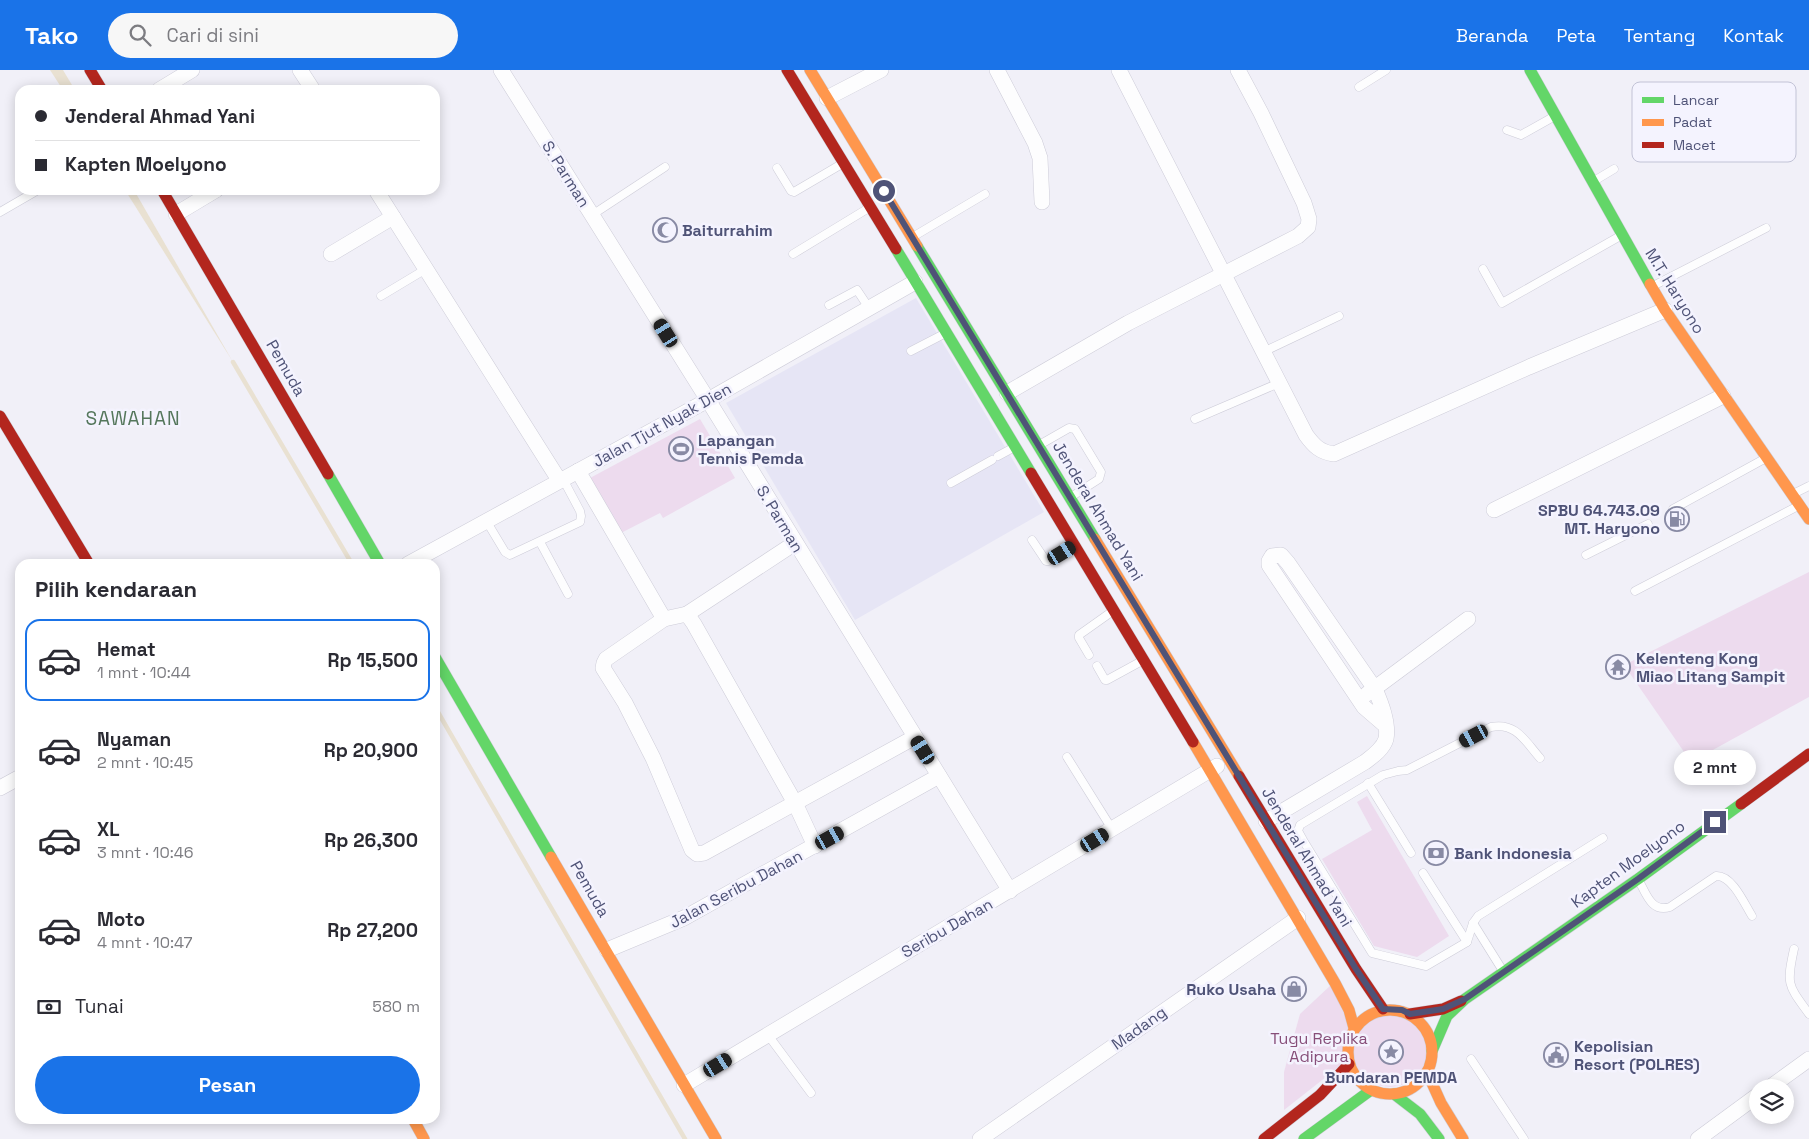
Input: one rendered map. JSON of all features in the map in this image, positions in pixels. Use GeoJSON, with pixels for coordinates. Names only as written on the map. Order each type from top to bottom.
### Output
{"type":"FeatureCollection","features":[{"type":"Feature","properties":{"kind":"main road"},"geometry":{"type":"LineString","coordinates":[[90,70],[99,85]]}},
{"type":"Feature","properties":{"kind":"main road","name":"Jenderal Ahmad Yani"},"geometry":{"type":"LineString","coordinates":[[787,70],[946,333],[1070,497],[1266,821],[1287,833],[1356,969],[1383,1009]]}},
{"type":"Feature","properties":{"kind":"main road","name":"Jenderal Ahmad Yani"},"geometry":{"type":"LineString","coordinates":[[810,70],[1007,392],[1027,442],[1075,545],[1298,918],[1335,983],[1354,1028]]}},
{"type":"Feature","properties":{"kind":"main road","name":"M.T. Haryono"},"geometry":{"type":"LineString","coordinates":[[1530,70],[1665,310],[1809,519]]}},
{"type":"Feature","properties":{"kind":"main road","name":"Pemuda"},"geometry":{"type":"LineString","coordinates":[[165,195],[377,559]]}},
{"type":"Feature","properties":{"kind":"main road"},"geometry":{"type":"LineString","coordinates":[[0,416],[86,559]]}},
{"type":"Feature","properties":{"kind":"main road","name":"Pemuda"},"geometry":{"type":"LineString","coordinates":[[440,666],[716,1139]]}},
{"type":"Feature","properties":{"kind":"main road","name":"Kapten Moelyono"},"geometry":{"type":"LineString","coordinates":[[1465,999],[1638,879],[1809,754]]}},
{"type":"Feature","properties":{"kind":"main road"},"geometry":{"type":"LineString","coordinates":[[1410,1014],[1443,1009],[1465,999]]}},
{"type":"Feature","properties":{"kind":"main road"},"geometry":{"type":"LineString","coordinates":[[1432,1051],[1428,1034],[1417,1019],[1402,1010],[1383,1009],[1367,1016],[1354,1028],[1347,1045],[1349,1064],[1357,1079],[1371,1090],[1378,1093],[1394,1094],[1414,1087],[1427,1072],[1432,1051],[1447,1016],[1465,999]]}},
{"type":"Feature","properties":{"kind":"main road"},"geometry":{"type":"LineString","coordinates":[[1264,1139],[1322,1094],[1349,1064]]}},
{"type":"Feature","properties":{"kind":"main road"},"geometry":{"type":"LineString","coordinates":[[1427,1072],[1435,1091],[1463,1139]]}},
{"type":"Feature","properties":{"kind":"main road"},"geometry":{"type":"LineString","coordinates":[[1304,1139],[1371,1090]]}},
{"type":"Feature","properties":{"kind":"main road"},"geometry":{"type":"LineString","coordinates":[[1394,1094],[1417,1110],[1429,1123],[1436,1138]]}},
{"type":"Feature","properties":{"kind":"main road"},"geometry":{"type":"LineString","coordinates":[[416,1124],[424,1139]]}},
{"type":"Feature","properties":{"kind":"street"},"geometry":{"type":"LineString","coordinates":[[166,85],[192,70]]}},
{"type":"Feature","properties":{"kind":"street"},"geometry":{"type":"LineString","coordinates":[[300,70],[310,85]]}},
{"type":"Feature","properties":{"kind":"street","name":"S. Parman"},"geometry":{"type":"LineString","coordinates":[[501,70],[708,400],[1010,891]]}},
{"type":"Feature","properties":{"kind":"street"},"geometry":{"type":"LineString","coordinates":[[827,98],[881,70]]}},
{"type":"Feature","properties":{"kind":"street"},"geometry":{"type":"LineString","coordinates":[[997,70],[1035,143],[1042,172],[1042,202]]}},
{"type":"Feature","properties":{"kind":"street"},"geometry":{"type":"LineString","coordinates":[[1119,70],[1306,435],[1314,446],[1324,453],[1334,454],[1529,367],[1665,310]]}},
{"type":"Feature","properties":{"kind":"street"},"geometry":{"type":"LineString","coordinates":[[1007,392],[1128,323],[1298,236],[1308,227],[1309,219],[1304,203],[1238,70]]}},
{"type":"Feature","properties":{"kind":"street"},"geometry":{"type":"LineString","coordinates":[[176,214],[208,195]]}},
{"type":"Feature","properties":{"kind":"street"},"geometry":{"type":"LineString","coordinates":[[379,195],[561,480]]}},
{"type":"Feature","properties":{"kind":"street"},"geometry":{"type":"LineString","coordinates":[[331,254],[393,217]]}},
{"type":"Feature","properties":{"kind":"street","name":"Jalan Tjut Nyak Dien"},"geometry":{"type":"LineString","coordinates":[[417,559],[708,400],[915,282]]}},
{"type":"Feature","properties":{"kind":"street"},"geometry":{"type":"LineString","coordinates":[[1494,510],[1723,396]]}},
{"type":"Feature","properties":{"kind":"street"},"geometry":{"type":"LineString","coordinates":[[578,471],[664,619]]}},
{"type":"Feature","properties":{"kind":"street"},"geometry":{"type":"LineString","coordinates":[[795,543],[687,614],[664,619],[606,659],[604,663],[603,668],[625,703],[653,758],[692,850],[697,854],[704,853],[915,737]]}},
{"type":"Feature","properties":{"kind":"street"},"geometry":{"type":"LineString","coordinates":[[1266,821],[1365,762],[1378,752],[1386,739],[1386,726],[1375,689],[1288,562],[1281,554],[1272,556],[1269,561],[1270,565],[1364,707],[1386,726]]}},
{"type":"Feature","properties":{"kind":"street"},"geometry":{"type":"LineString","coordinates":[[687,614],[795,803],[815,846]]}},
{"type":"Feature","properties":{"kind":"street"},"geometry":{"type":"LineString","coordinates":[[1360,700],[1468,619]]}},
{"type":"Feature","properties":{"kind":"street","name":"Seribu Dahan"},"geometry":{"type":"LineString","coordinates":[[684,1085],[1229,758]]}},
{"type":"Feature","properties":{"kind":"street","name":"Jalan Seribu Dahan"},"geometry":{"type":"LineString","coordinates":[[607,950],[684,918],[939,776]]}},
{"type":"Feature","properties":{"kind":"street"},"geometry":{"type":"LineString","coordinates":[[0,788],[15,780]]}},
{"type":"Feature","properties":{"kind":"street","name":"Madang"},"geometry":{"type":"LineString","coordinates":[[980,1139],[1298,918]]}},
{"type":"Feature","properties":{"kind":"street"},"geometry":{"type":"LineString","coordinates":[[1781,1079],[1809,1059]]}},
{"type":"Feature","properties":{"kind":"street"},"geometry":{"type":"LineString","coordinates":[[1698,1139],[1749,1102]]}},
{"type":"Feature","properties":{"kind":"lane"},"geometry":{"type":"LineString","coordinates":[[1359,87],[1386,70]]}},
{"type":"Feature","properties":{"kind":"lane"},"geometry":{"type":"LineString","coordinates":[[1507,130],[1521,135],[1556,116]]}},
{"type":"Feature","properties":{"kind":"lane"},"geometry":{"type":"LineString","coordinates":[[777,168],[794,192],[844,163]]}},
{"type":"Feature","properties":{"kind":"lane"},"geometry":{"type":"LineString","coordinates":[[592,215],[665,167]]}},
{"type":"Feature","properties":{"kind":"lane"},"geometry":{"type":"LineString","coordinates":[[1592,182],[1614,169]]}},
{"type":"Feature","properties":{"kind":"lane"},"geometry":{"type":"LineString","coordinates":[[912,237],[985,194]]}},
{"type":"Feature","properties":{"kind":"lane"},"geometry":{"type":"LineString","coordinates":[[0,212],[29,195]]}},
{"type":"Feature","properties":{"kind":"lane"},"geometry":{"type":"LineString","coordinates":[[793,254],[871,207]]}},
{"type":"Feature","properties":{"kind":"lane"},"geometry":{"type":"LineString","coordinates":[[1651,287],[1766,228]]}},
{"type":"Feature","properties":{"kind":"lane"},"geometry":{"type":"LineString","coordinates":[[1482,269],[1502,303],[1622,235]]}},
{"type":"Feature","properties":{"kind":"lane"},"geometry":{"type":"LineString","coordinates":[[381,296],[426,269]]}},
{"type":"Feature","properties":{"kind":"lane"},"geometry":{"type":"LineString","coordinates":[[829,305],[857,290],[869,308]]}},
{"type":"Feature","properties":{"kind":"lane"},"geometry":{"type":"LineString","coordinates":[[1263,352],[1339,316]]}},
{"type":"Feature","properties":{"kind":"lane"},"geometry":{"type":"LineString","coordinates":[[911,351],[946,333]]}},
{"type":"Feature","properties":{"kind":"lane"},"geometry":{"type":"LineString","coordinates":[[1195,419],[1279,383]]}},
{"type":"Feature","properties":{"kind":"lane"},"geometry":{"type":"LineString","coordinates":[[951,483],[1027,442],[1069,428],[1075,429],[1101,472],[1099,479],[1070,497]]}},
{"type":"Feature","properties":{"kind":"lane"},"geometry":{"type":"LineString","coordinates":[[1673,509],[1767,457]]}},
{"type":"Feature","properties":{"kind":"lane"},"geometry":{"type":"LineString","coordinates":[[487,522],[505,552],[510,555],[580,522],[580,511],[561,480]]}},
{"type":"Feature","properties":{"kind":"lane"},"geometry":{"type":"LineString","coordinates":[[1792,494],[1809,486]]}},
{"type":"Feature","properties":{"kind":"lane"},"geometry":{"type":"LineString","coordinates":[[1635,591],[1800,505]]}},
{"type":"Feature","properties":{"kind":"lane"},"geometry":{"type":"LineString","coordinates":[[1586,555],[1648,524]]}},
{"type":"Feature","properties":{"kind":"lane"},"geometry":{"type":"LineString","coordinates":[[1032,540],[1046,561],[1075,545]]}},
{"type":"Feature","properties":{"kind":"lane"},"geometry":{"type":"LineString","coordinates":[[540,542],[568,594]]}},
{"type":"Feature","properties":{"kind":"lane"},"geometry":{"type":"LineString","coordinates":[[1089,654],[1079,638],[1080,633],[1114,610]]}},
{"type":"Feature","properties":{"kind":"lane"},"geometry":{"type":"LineString","coordinates":[[1096,666],[1105,680],[1107,680],[1144,660]]}},
{"type":"Feature","properties":{"kind":"lane"},"geometry":{"type":"LineString","coordinates":[[1540,758],[1512,728],[1502,725],[1491,727],[1408,770],[1383,775],[1287,833],[1372,954],[1426,966],[1467,942],[1473,923],[1478,916],[1603,838]]}},
{"type":"Feature","properties":{"kind":"lane"},"geometry":{"type":"LineString","coordinates":[[1067,757],[1112,829]]}},
{"type":"Feature","properties":{"kind":"lane"},"geometry":{"type":"LineString","coordinates":[[1368,783],[1411,853]]}},
{"type":"Feature","properties":{"kind":"lane"},"geometry":{"type":"LineString","coordinates":[[1423,873],[1467,942]]}},
{"type":"Feature","properties":{"kind":"lane"},"geometry":{"type":"LineString","coordinates":[[1638,879],[1651,901],[1656,907],[1662,909],[1670,907],[1716,876],[1723,876],[1730,881],[1752,916]]}},
{"type":"Feature","properties":{"kind":"lane"},"geometry":{"type":"LineString","coordinates":[[1473,923],[1504,972]]}},
{"type":"Feature","properties":{"kind":"lane"},"geometry":{"type":"LineString","coordinates":[[1794,948],[1789,981],[1793,992],[1809,1014]]}},
{"type":"Feature","properties":{"kind":"lane"},"geometry":{"type":"LineString","coordinates":[[768,1035],[811,1093]]}},
{"type":"Feature","properties":{"kind":"lane"},"geometry":{"type":"LineString","coordinates":[[1471,1059],[1524,1139]]}},
{"type":"Feature","properties":{"kind":"shaded area"},"geometry":{"type":"Polygon","coordinates":[[[50,70],[63,70],[72,85],[60,85],[50,70]]]}},
{"type":"Feature","properties":{"kind":"shaded area"},"geometry":{"type":"Polygon","coordinates":[[[128,195],[137,195],[233,362],[128,195]]]}},
{"type":"Feature","properties":{"kind":"shaded area"},"geometry":{"type":"Polygon","coordinates":[[[916,298],[1044,512],[855,620],[726,403],[916,298]]]}},
{"type":"Feature","properties":{"kind":"green space","name":"Lapangan Tennis Pemda"},"geometry":{"type":"Polygon","coordinates":[[[700,419],[735,478],[663,518],[660,513],[621,533],[590,478],[700,419]]]}},
{"type":"Feature","properties":{"kind":"green space"},"geometry":{"type":"Polygon","coordinates":[[[1809,572],[1809,697],[1691,762],[1624,665],[1809,572]]]}},
{"type":"Feature","properties":{"kind":"green space"},"geometry":{"type":"Polygon","coordinates":[[[1367,796],[1449,936],[1417,957],[1374,946],[1322,859],[1372,830],[1357,802],[1367,796]]]}},
{"type":"Feature","properties":{"kind":"green space","name":"Tugu Replika Adipura"},"geometry":{"type":"Polygon","coordinates":[[[1331,985],[1350,1027],[1345,1062],[1284,1110],[1284,1072],[1300,1014],[1331,985]]]}},
{"type":"Feature","properties":{"kind":"green space"},"geometry":{"type":"Polygon","coordinates":[[[1390,1013],[1404,1016],[1416,1024],[1424,1036],[1427,1050],[1424,1064],[1416,1076],[1404,1084],[1390,1087],[1376,1084],[1364,1076],[1356,1064],[1353,1050],[1356,1036],[1364,1024],[1376,1016],[1390,1013]]]}},
{"type":"Feature","properties":{"kind":"waterway"},"geometry":{"type":"LineString","coordinates":[[233,362],[349,559]]}},
{"type":"Feature","properties":{"kind":"waterway"},"geometry":{"type":"LineString","coordinates":[[440,716],[685,1139]]}},
{"type":"Feature","properties":{"kind":"traffic: fast"},"geometry":{"type":"LineString","coordinates":[[1530,70],[1650,284]]}},
{"type":"Feature","properties":{"kind":"traffic: fast"},"geometry":{"type":"LineString","coordinates":[[917,246],[1095,539]]}},
{"type":"Feature","properties":{"kind":"traffic: fast"},"geometry":{"type":"LineString","coordinates":[[896,249],[1031,473]]}},
{"type":"Feature","properties":{"kind":"traffic: fast"},"geometry":{"type":"LineString","coordinates":[[328,474],[377,559]]}},
{"type":"Feature","properties":{"kind":"traffic: fast"},"geometry":{"type":"LineString","coordinates":[[440,666],[551,857]]}},
{"type":"Feature","properties":{"kind":"traffic: fast"},"geometry":{"type":"LineString","coordinates":[[1432,1051],[1447,1016],[1465,999],[1638,879],[1741,804]]}},
{"type":"Feature","properties":{"kind":"traffic: fast"},"geometry":{"type":"LineString","coordinates":[[1304,1139],[1371,1090]]}},
{"type":"Feature","properties":{"kind":"traffic: fast"},"geometry":{"type":"LineString","coordinates":[[1394,1094],[1420,1114],[1439,1139]]}},
{"type":"Feature","properties":{"kind":"traffic: slow"},"geometry":{"type":"LineString","coordinates":[[810,70],[917,246]]}},
{"type":"Feature","properties":{"kind":"traffic: slow"},"geometry":{"type":"LineString","coordinates":[[1650,284],[1665,310],[1809,519]]}},
{"type":"Feature","properties":{"kind":"traffic: slow"},"geometry":{"type":"LineString","coordinates":[[1095,539],[1239,776]]}},
{"type":"Feature","properties":{"kind":"traffic: slow"},"geometry":{"type":"LineString","coordinates":[[1193,742],[1335,983],[1349,1010],[1354,1028]]}},
{"type":"Feature","properties":{"kind":"traffic: slow"},"geometry":{"type":"LineString","coordinates":[[551,857],[716,1139]]}},
{"type":"Feature","properties":{"kind":"traffic: slow"},"geometry":{"type":"LineString","coordinates":[[1382,1010],[1398,1010],[1414,1017],[1425,1028],[1432,1044],[1432,1052],[1429,1068],[1420,1082],[1414,1087],[1398,1094],[1382,1094],[1366,1087],[1355,1076],[1348,1060],[1348,1044],[1355,1028],[1366,1017],[1382,1010]]}},
{"type":"Feature","properties":{"kind":"traffic: slow"},"geometry":{"type":"LineString","coordinates":[[1427,1072],[1441,1103],[1463,1139]]}},
{"type":"Feature","properties":{"kind":"traffic: slow"},"geometry":{"type":"LineString","coordinates":[[416,1124],[424,1139]]}},
{"type":"Feature","properties":{"kind":"traffic: jam"},"geometry":{"type":"LineString","coordinates":[[90,70],[99,85]]}},
{"type":"Feature","properties":{"kind":"traffic: jam"},"geometry":{"type":"LineString","coordinates":[[787,70],[896,249]]}},
{"type":"Feature","properties":{"kind":"traffic: jam"},"geometry":{"type":"LineString","coordinates":[[165,195],[328,474]]}},
{"type":"Feature","properties":{"kind":"traffic: jam"},"geometry":{"type":"LineString","coordinates":[[0,416],[86,559]]}},
{"type":"Feature","properties":{"kind":"traffic: jam"},"geometry":{"type":"LineString","coordinates":[[1031,473],[1193,742]]}},
{"type":"Feature","properties":{"kind":"traffic: jam"},"geometry":{"type":"LineString","coordinates":[[1741,804],[1809,754]]}},
{"type":"Feature","properties":{"kind":"traffic: jam"},"geometry":{"type":"LineString","coordinates":[[1239,776],[1356,969],[1383,1009]]}},
{"type":"Feature","properties":{"kind":"traffic: jam"},"geometry":{"type":"LineString","coordinates":[[1410,1014],[1443,1009],[1461,1001]]}},
{"type":"Feature","properties":{"kind":"traffic: jam"},"geometry":{"type":"LineString","coordinates":[[1264,1139],[1320,1095],[1349,1064]]}},
{"type":"Feature","properties":{"kind":"place","name":"Baiturrahim"},"geometry":{"type":"Point","coordinates":[665,230]}},
{"type":"Feature","properties":{"kind":"place","name":"Lapangan Tennis Pemda"},"geometry":{"type":"Point","coordinates":[681,449]}},
{"type":"Feature","properties":{"kind":"place","name":"SPBU 64.743.09 MT. Haryono"},"geometry":{"type":"Point","coordinates":[1677,519]}},
{"type":"Feature","properties":{"kind":"place","name":"Kelenteng Kong Miao Litang Sampit"},"geometry":{"type":"Point","coordinates":[1618,667]}},
{"type":"Feature","properties":{"kind":"place","name":"Bank Indonesia"},"geometry":{"type":"Point","coordinates":[1436,853]}},
{"type":"Feature","properties":{"kind":"place","name":"Ruko Usaha"},"geometry":{"type":"Point","coordinates":[1294,989]}},
{"type":"Feature","properties":{"kind":"place","name":"Bundaran PEMDA"},"geometry":{"type":"Point","coordinates":[1391,1052]}},
{"type":"Feature","properties":{"kind":"place","name":"Kepolisian Resort (POLRES)"},"geometry":{"type":"Point","coordinates":[1556,1055]}},
{"type":"Feature","properties":{"kind":"district","name":"SAWAHAN"},"geometry":{"type":"Point","coordinates":[133,418]}},
{"type":"Feature","properties":{"kind":"route"},"geometry":{"type":"LineString","coordinates":[[884,191],[1356,969],[1383,1009],[1402,1010],[1410,1014],[1443,1009],[1465,999],[1638,879],[1715,822]]}}]}
